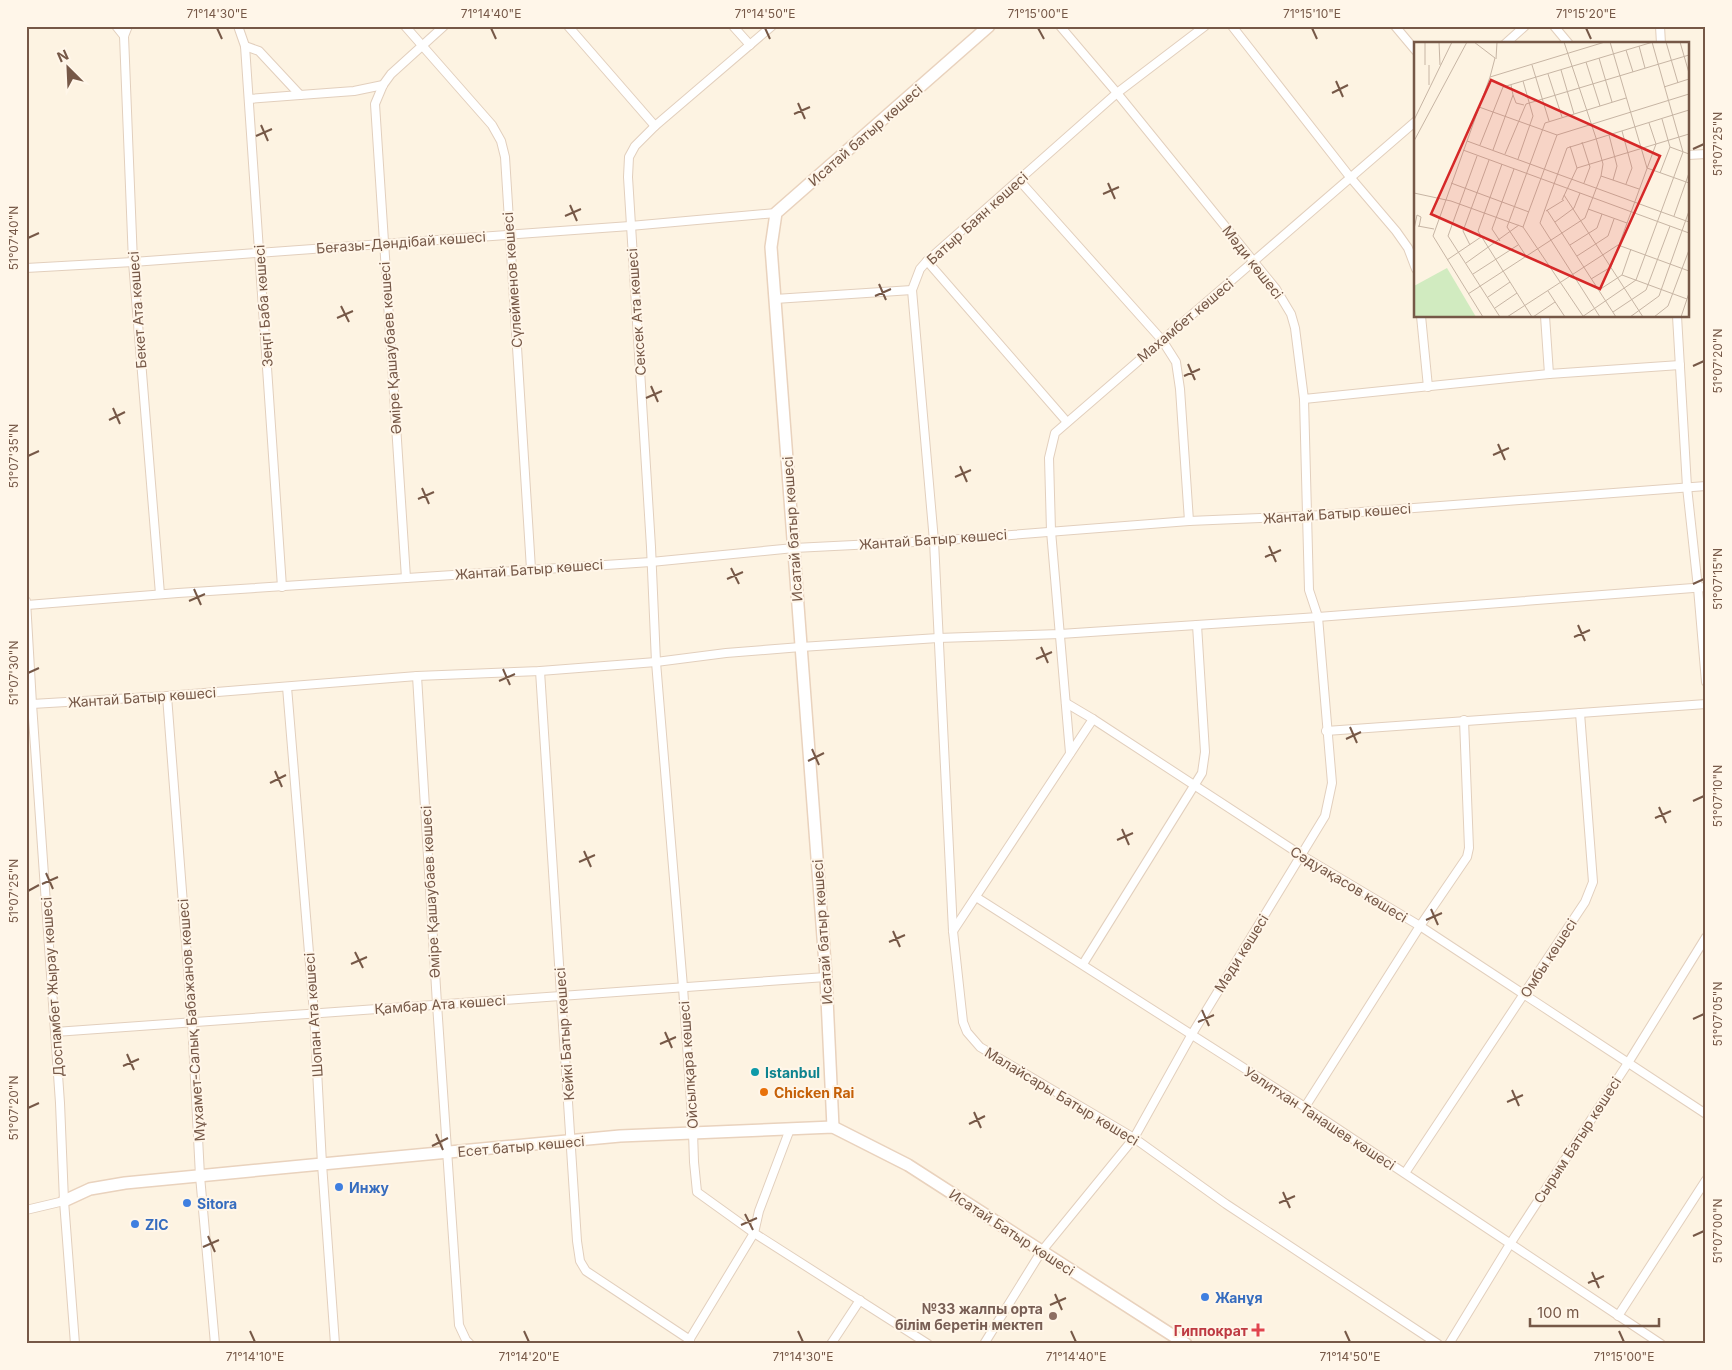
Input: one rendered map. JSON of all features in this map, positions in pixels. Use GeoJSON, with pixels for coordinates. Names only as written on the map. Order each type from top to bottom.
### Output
{"type":"FeatureCollection","features":[{"type":"Feature","properties":{"kind":"street"},"geometry":{"type":"LineString","coordinates":[[116,26],[124,36]]}},
{"type":"Feature","properties":{"kind":"street","name":"Бекет Ата көшесі"},"geometry":{"type":"LineString","coordinates":[[128,26],[124,36],[133,262],[160,594]]}},
{"type":"Feature","properties":{"kind":"street","name":"Зеңгі Баба көшесі"},"geometry":{"type":"LineString","coordinates":[[238,26],[245,46],[282,587]]}},
{"type":"Feature","properties":{"kind":"street","name":"Сүлейменов көшесі"},"geometry":{"type":"LineString","coordinates":[[405,26],[492,125],[501,141],[505,158],[531,569]]}},
{"type":"Feature","properties":{"kind":"street","name":"Әміре Қашаубаев көшесі"},"geometry":{"type":"LineString","coordinates":[[406,578],[375,104],[383,84],[391,74],[444,26]]}},
{"type":"Feature","properties":{"kind":"street"},"geometry":{"type":"LineString","coordinates":[[568,26],[655,126]]}},
{"type":"Feature","properties":{"kind":"street"},"geometry":{"type":"LineString","coordinates":[[733,26],[750,45]]}},
{"type":"Feature","properties":{"kind":"street","name":"Сексек Ата көшесі"},"geometry":{"type":"LineString","coordinates":[[656,662],[630,226],[629,158],[635,146],[655,126],[772,26]]}},
{"type":"Feature","properties":{"kind":"street","name":"Исатай батыр көшесі"},"geometry":{"type":"LineString","coordinates":[[833,1127],[826,977],[771,247],[776,213],[989,26]]}},
{"type":"Feature","properties":{"kind":"street","name":"Мәди көшесі"},"geometry":{"type":"LineString","coordinates":[[984,1344],[1042,1252],[1134,1138],[1192,1034],[1325,816],[1332,783],[1326,731],[1318,617],[1309,590],[1304,399],[1295,328],[1291,314],[1276,289],[1117,93],[1060,26]]}},
{"type":"Feature","properties":{"kind":"street","name":"Батыр Баян көшесі"},"geometry":{"type":"LineString","coordinates":[[938,638],[934,541],[912,290],[920,269],[1117,93],[1205,26]]}},
{"type":"Feature","properties":{"kind":"street"},"geometry":{"type":"LineString","coordinates":[[1232,26],[1350,177],[1396,232],[1408,248],[1414,264]]}},
{"type":"Feature","properties":{"kind":"street"},"geometry":{"type":"LineString","coordinates":[[1395,26],[1414,49]]}},
{"type":"Feature","properties":{"kind":"street"},"geometry":{"type":"LineString","coordinates":[[1507,42],[1525,26]]}},
{"type":"Feature","properties":{"kind":"street"},"geometry":{"type":"LineString","coordinates":[[1554,26],[1567,42]]}},
{"type":"Feature","properties":{"kind":"street"},"geometry":{"type":"LineString","coordinates":[[1660,26],[1661,42]]}},
{"type":"Feature","properties":{"kind":"street"},"geometry":{"type":"LineString","coordinates":[[245,46],[259,51],[300,95]]}},
{"type":"Feature","properties":{"kind":"street"},"geometry":{"type":"LineString","coordinates":[[249,99],[354,90],[383,84]]}},
{"type":"Feature","properties":{"kind":"street","name":"Махамбет көшесі"},"geometry":{"type":"LineString","coordinates":[[1070,753],[1051,531],[1048,458],[1055,433],[1414,123]]}},
{"type":"Feature","properties":{"kind":"street"},"geometry":{"type":"LineString","coordinates":[[1690,155],[1706,154]]}},
{"type":"Feature","properties":{"kind":"street"},"geometry":{"type":"LineString","coordinates":[[1019,180],[1162,340],[1176,362],[1180,389],[1189,520]]}},
{"type":"Feature","properties":{"kind":"street","name":"Беғазы-Дәндібай көшесі"},"geometry":{"type":"LineString","coordinates":[[26,268],[630,226],[776,213]]}},
{"type":"Feature","properties":{"kind":"street"},"geometry":{"type":"LineString","coordinates":[[927,261],[1067,422]]}},
{"type":"Feature","properties":{"kind":"street"},"geometry":{"type":"LineString","coordinates":[[775,299],[912,290]]}},
{"type":"Feature","properties":{"kind":"street"},"geometry":{"type":"LineString","coordinates":[[1421,318],[1428,386]]}},
{"type":"Feature","properties":{"kind":"street"},"geometry":{"type":"LineString","coordinates":[[1545,318],[1549,374]]}},
{"type":"Feature","properties":{"kind":"street"},"geometry":{"type":"LineString","coordinates":[[1677,318],[1687,487],[1702,587],[1706,682]]}},
{"type":"Feature","properties":{"kind":"street"},"geometry":{"type":"LineString","coordinates":[[1304,399],[1549,374],[1680,365]]}},
{"type":"Feature","properties":{"kind":"street","name":"Жантай Батыр көшесі"},"geometry":{"type":"LineString","coordinates":[[26,605],[160,594],[650,562],[794,548],[934,541],[1189,520],[1308,516],[1706,486]]}},
{"type":"Feature","properties":{"kind":"street","name":"Жантай Батыр көшесі"},"geometry":{"type":"LineString","coordinates":[[32,704],[168,696],[416,676],[540,671],[656,662],[726,653],[801,647],[938,638],[1060,634],[1318,617],[1702,587]]}},
{"type":"Feature","properties":{"kind":"street","name":"Доспамбет Жырау көшесі"},"geometry":{"type":"LineString","coordinates":[[26,601],[56,1032],[64,1201],[75,1344]]}},
{"type":"Feature","properties":{"kind":"street"},"geometry":{"type":"LineString","coordinates":[[1083,964],[1202,773],[1205,752],[1197,625]]}},
{"type":"Feature","properties":{"kind":"street","name":"Малайсары Батыр көшесі"},"geometry":{"type":"LineString","coordinates":[[938,638],[953,931],[963,1022],[967,1032],[980,1046],[1134,1138],[1226,1204],[1438,1344]]}},
{"type":"Feature","properties":{"kind":"street","name":"Ойсылқара көшесі"},"geometry":{"type":"LineString","coordinates":[[656,662],[683,987],[697,1192],[754,1233],[928,1344]]}},
{"type":"Feature","properties":{"kind":"street","name":"Кейкі Батыр көшесі"},"geometry":{"type":"LineString","coordinates":[[540,671],[577,1241],[580,1262],[586,1272],[688,1342]]}},
{"type":"Feature","properties":{"kind":"street","name":"Әміре Қашаубаев көшесі"},"geometry":{"type":"LineString","coordinates":[[416,676],[459,1325],[470,1344]]}},
{"type":"Feature","properties":{"kind":"street","name":"Шопан Ата көшесі"},"geometry":{"type":"LineString","coordinates":[[287,687],[314,1013],[322,1164],[335,1344]]}},
{"type":"Feature","properties":{"kind":"street","name":"Мұхамет-Салық Бабажанов көшесі"},"geometry":{"type":"LineString","coordinates":[[168,696],[192,1021],[200,1176],[215,1344]]}},
{"type":"Feature","properties":{"kind":"street","name":"Сәдуақасов көшесі"},"geometry":{"type":"LineString","coordinates":[[1066,703],[1302,856],[1420,926],[1706,1114]]}},
{"type":"Feature","properties":{"kind":"street"},"geometry":{"type":"LineString","coordinates":[[1326,731],[1706,704]]}},
{"type":"Feature","properties":{"kind":"street","name":"Омбы көшесі"},"geometry":{"type":"LineString","coordinates":[[1405,1174],[1585,902],[1593,882],[1580,713]]}},
{"type":"Feature","properties":{"kind":"street"},"geometry":{"type":"LineString","coordinates":[[953,931],[1093,719]]}},
{"type":"Feature","properties":{"kind":"street"},"geometry":{"type":"LineString","coordinates":[[1305,1107],[1420,926],[1467,857],[1469,848],[1464,720]]}},
{"type":"Feature","properties":{"kind":"street","name":"Уәлитхан Танашев көшесі"},"geometry":{"type":"LineString","coordinates":[[976,896],[1305,1107],[1661,1344]]}},
{"type":"Feature","properties":{"kind":"street","name":"Сырым Батыр көшесі"},"geometry":{"type":"LineString","coordinates":[[1450,1344],[1510,1244],[1628,1063],[1706,937]]}},
{"type":"Feature","properties":{"kind":"street","name":"Қамбар Ата көшесі"},"geometry":{"type":"LineString","coordinates":[[56,1032],[562,994],[826,977]]}},
{"type":"Feature","properties":{"kind":"street","name":"Есет батыр көшесі"},"geometry":{"type":"LineString","coordinates":[[64,1201],[90,1189],[124,1183],[620,1136],[833,1127]]}},
{"type":"Feature","properties":{"kind":"street","name":"Исатай Батыр көшесі"},"geometry":{"type":"LineString","coordinates":[[833,1127],[908,1165],[1186,1344]]}},
{"type":"Feature","properties":{"kind":"street"},"geometry":{"type":"LineString","coordinates":[[688,1342],[754,1233],[759,1211],[790,1129]]}},
{"type":"Feature","properties":{"kind":"street"},"geometry":{"type":"LineString","coordinates":[[1618,1316],[1706,1180]]}},
{"type":"Feature","properties":{"kind":"street"},"geometry":{"type":"LineString","coordinates":[[26,1210],[64,1201]]}},
{"type":"Feature","properties":{"kind":"street"},"geometry":{"type":"LineString","coordinates":[[831,1344],[860,1300]]}},
{"type":"Feature","properties":{"kind":"place","name":"Istanbul"},"geometry":{"type":"Point","coordinates":[755,1072]}},
{"type":"Feature","properties":{"kind":"place","name":"Chicken Rai"},"geometry":{"type":"Point","coordinates":[764,1092]}},
{"type":"Feature","properties":{"kind":"place","name":"Инжу"},"geometry":{"type":"Point","coordinates":[339,1187]}},
{"type":"Feature","properties":{"kind":"place","name":"Sitora"},"geometry":{"type":"Point","coordinates":[187,1203]}},
{"type":"Feature","properties":{"kind":"place","name":"ZIC"},"geometry":{"type":"Point","coordinates":[135,1224]}},
{"type":"Feature","properties":{"kind":"place","name":"Жанұя"},"geometry":{"type":"Point","coordinates":[1205,1297]}},
{"type":"Feature","properties":{"kind":"place","name":"№33 жалпы орта білім беретін мектеп"},"geometry":{"type":"Point","coordinates":[1053,1316]}},
{"type":"Feature","properties":{"kind":"place","name":"Гиппократ"},"geometry":{"type":"Point","coordinates":[1258,1330]}}]}
